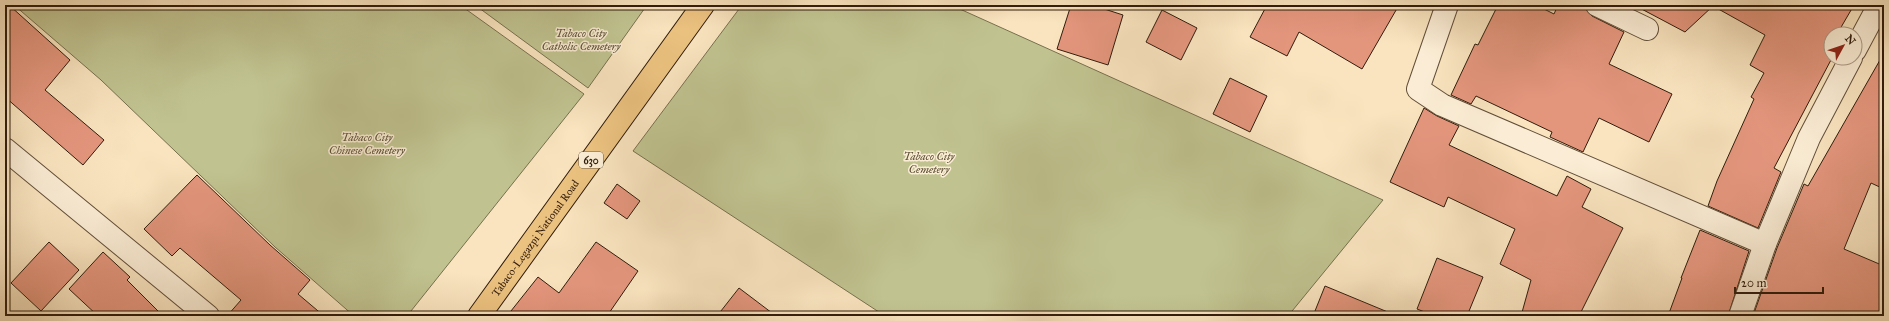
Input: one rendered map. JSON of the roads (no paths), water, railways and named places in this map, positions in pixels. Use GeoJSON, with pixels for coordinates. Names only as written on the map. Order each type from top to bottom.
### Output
{"type":"FeatureCollection","features":[{"type":"Feature","properties":{"kind":"main road","name":"Tabaco-Legazpi National Road"},"geometry":{"type":"LineString","coordinates":[[479,316],[703,5]]}},
{"type":"Feature","properties":{"kind":"street"},"geometry":{"type":"LineString","coordinates":[[1447,5],[1418,89],[1442,105],[1765,244]]}},
{"type":"Feature","properties":{"kind":"street"},"geometry":{"type":"LineString","coordinates":[[1597,5],[1647,29]]}},
{"type":"Feature","properties":{"kind":"street"},"geometry":{"type":"LineString","coordinates":[[1863,35],[1879,5]]}},
{"type":"Feature","properties":{"kind":"street"},"geometry":{"type":"LineString","coordinates":[[1740,316],[1765,244],[1809,138],[1847,66]]}},
{"type":"Feature","properties":{"kind":"street"},"geometry":{"type":"LineString","coordinates":[[5,149],[208,316]]}},
{"type":"Feature","properties":{"kind":"park label","name":"Tabaco City Catholic Cemetery"},"geometry":{"type":"Point","coordinates":[581,39]}},
{"type":"Feature","properties":{"kind":"park label","name":"Tabaco City Chinese Cemetery"},"geometry":{"type":"Point","coordinates":[367,143]}},
{"type":"Feature","properties":{"kind":"park label","name":"Tabaco City Cemetery"},"geometry":{"type":"Point","coordinates":[929,162]}}]}
